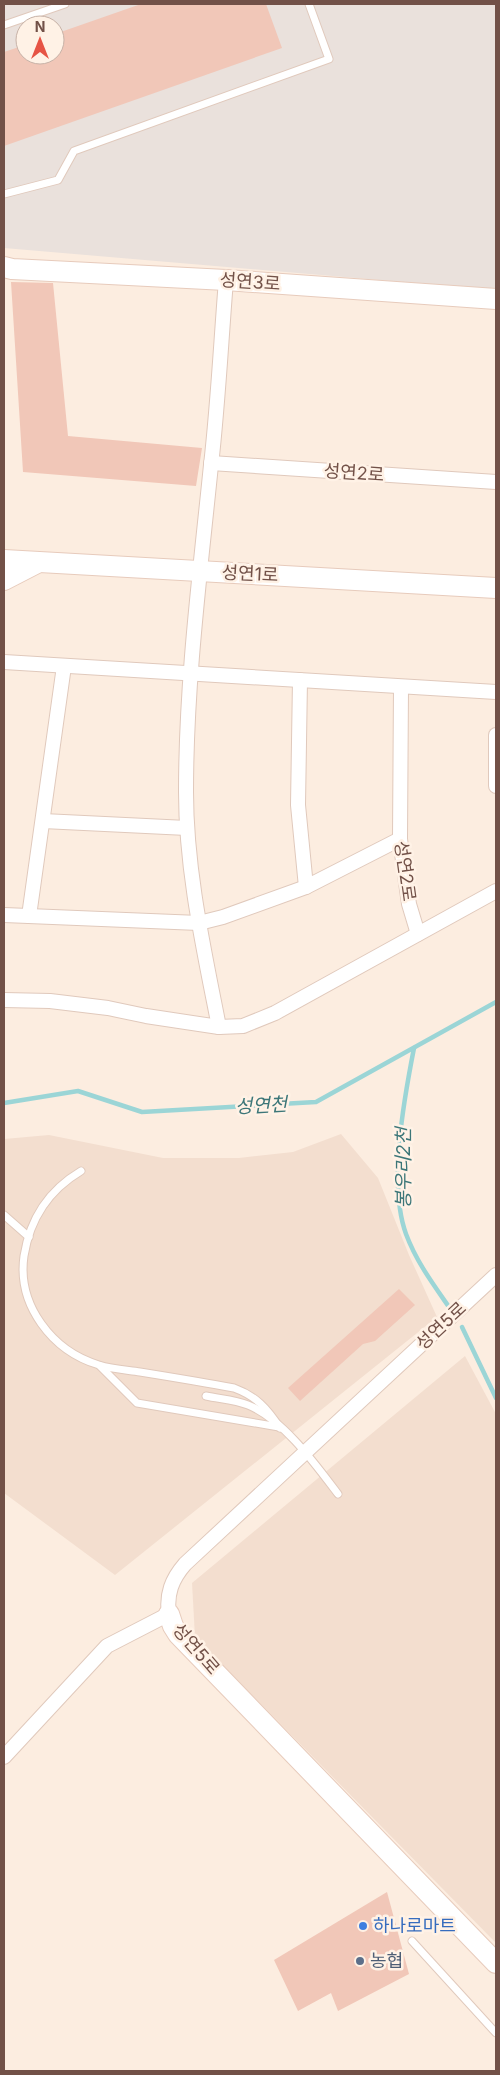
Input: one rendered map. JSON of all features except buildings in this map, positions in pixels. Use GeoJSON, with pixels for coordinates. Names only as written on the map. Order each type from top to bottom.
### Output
{"type":"FeatureCollection","features":[{"type":"Feature","properties":{"kind":"street","name":"성연3로"},"geometry":{"type":"LineString","coordinates":[[4,267],[226,280],[496,300]]}},
{"type":"Feature","properties":{"kind":"street"},"geometry":{"type":"LineString","coordinates":[[219,1028],[199,923],[186,793],[189,674],[211,463],[226,280]]}},
{"type":"Feature","properties":{"kind":"street","name":"성연2로"},"geometry":{"type":"LineString","coordinates":[[211,463],[496,482]]}},
{"type":"Feature","properties":{"kind":"street"},"geometry":{"type":"LineString","coordinates":[[4,547],[39,562]]}},
{"type":"Feature","properties":{"kind":"street","name":"성연1로"},"geometry":{"type":"LineString","coordinates":[[4,560],[496,588]]}},
{"type":"Feature","properties":{"kind":"street"},"geometry":{"type":"LineString","coordinates":[[4,580],[39,562]]}},
{"type":"Feature","properties":{"kind":"street"},"geometry":{"type":"LineString","coordinates":[[4,662],[496,692]]}},
{"type":"Feature","properties":{"kind":"street"},"geometry":{"type":"LineString","coordinates":[[29,916],[64,666]]}},
{"type":"Feature","properties":{"kind":"street"},"geometry":{"type":"LineString","coordinates":[[300,680],[298,805],[306,887]]}},
{"type":"Feature","properties":{"kind":"street","name":"성연2로"},"geometry":{"type":"LineString","coordinates":[[401,687],[400,839],[409,904],[418,934]]}},
{"type":"Feature","properties":{"kind":"street"},"geometry":{"type":"LineString","coordinates":[[496,735],[496,786]]}},
{"type":"Feature","properties":{"kind":"street"},"geometry":{"type":"LineString","coordinates":[[43,821],[188,828]]}},
{"type":"Feature","properties":{"kind":"street"},"geometry":{"type":"LineString","coordinates":[[4,915],[199,923],[232,914],[306,887],[400,839]]}},
{"type":"Feature","properties":{"kind":"street"},"geometry":{"type":"LineString","coordinates":[[4,1000],[50,1001],[108,1008],[219,1028],[243,1026],[259,1020],[496,891]]}},
{"type":"Feature","properties":{"kind":"street","name":"성연5로"},"geometry":{"type":"LineString","coordinates":[[496,1275],[178,1572],[168,1599],[172,1626],[178,1634],[496,1963]]}},
{"type":"Feature","properties":{"kind":"street"},"geometry":{"type":"LineString","coordinates":[[4,1757],[107,1646],[169,1614]]}},
{"type":"Feature","properties":{"kind":"lane"},"geometry":{"type":"LineString","coordinates":[[4,24],[65,4]]}},
{"type":"Feature","properties":{"kind":"lane"},"geometry":{"type":"LineString","coordinates":[[4,194],[58,180],[74,151],[329,58],[309,4]]}},
{"type":"Feature","properties":{"kind":"lane"},"geometry":{"type":"LineString","coordinates":[[81,1171],[66,1180],[45,1203],[33,1223],[24,1261],[25,1293],[48,1333],[74,1354],[99,1365],[240,1390],[260,1400],[280,1427]]}},
{"type":"Feature","properties":{"kind":"lane"},"geometry":{"type":"LineString","coordinates":[[4,1215],[29,1237]]}},
{"type":"Feature","properties":{"kind":"lane"},"geometry":{"type":"LineString","coordinates":[[99,1365],[137,1403],[280,1427]]}},
{"type":"Feature","properties":{"kind":"lane"},"geometry":{"type":"LineString","coordinates":[[206,1396],[245,1404],[270,1418],[306,1452],[338,1494]]}},
{"type":"Feature","properties":{"kind":"lane"},"geometry":{"type":"LineString","coordinates":[[412,1941],[495,2030]]}},
{"type":"Feature","properties":{"kind":"shaded area"},"geometry":{"type":"Polygon","coordinates":[[[4,4],[496,4],[496,290],[4,248],[4,4]]]}},
{"type":"Feature","properties":{"kind":"shaded area"},"geometry":{"type":"Polygon","coordinates":[[[341,1134],[378,1178],[409,1255],[437,1317],[115,1575],[4,1493],[4,1139],[49,1135],[163,1158],[239,1158],[293,1152],[341,1134]]]}},
{"type":"Feature","properties":{"kind":"shaded area"},"geometry":{"type":"Polygon","coordinates":[[[465,1356],[496,1414],[496,1943],[195,1637],[192,1583],[465,1356]]]}},
{"type":"Feature","properties":{"kind":"waterway","name":"성연천"},"geometry":{"type":"LineString","coordinates":[[4,1103],[78,1091],[142,1112],[316,1102],[496,1002]]}},
{"type":"Feature","properties":{"kind":"waterway","name":"봉우리2천"},"geometry":{"type":"LineString","coordinates":[[414,1048],[402,1116],[398,1167],[398,1191],[401,1214],[406,1234],[415,1254],[449,1307]]}},
{"type":"Feature","properties":{"kind":"waterway","name":"봉우리2천"},"geometry":{"type":"LineString","coordinates":[[462,1327],[496,1398]]}},
{"type":"Feature","properties":{"kind":"place","name":"하나로마트"},"geometry":{"type":"Point","coordinates":[363,1926]}},
{"type":"Feature","properties":{"kind":"place","name":"농협"},"geometry":{"type":"Point","coordinates":[360,1961]}}]}
